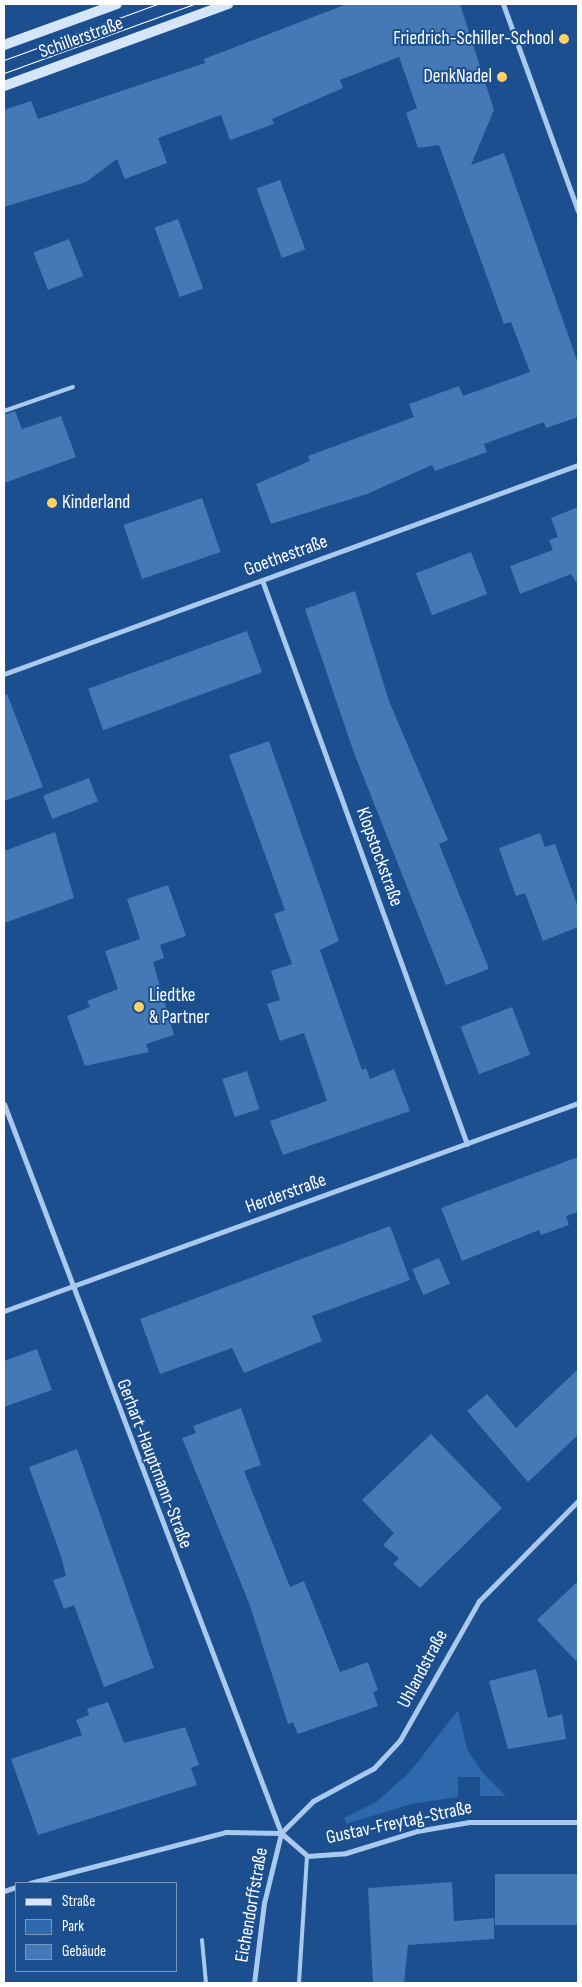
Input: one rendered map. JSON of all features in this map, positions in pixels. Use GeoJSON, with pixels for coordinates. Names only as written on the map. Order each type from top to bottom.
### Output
{"type":"FeatureCollection","features":[{"type":"Feature","properties":{"kind":"main road","name":"Schillerstraße"},"geometry":{"type":"LineString","coordinates":[[4,86],[228,4]]}},
{"type":"Feature","properties":{"kind":"main road","name":"Schillerstraße"},"geometry":{"type":"LineString","coordinates":[[4,45],[111,5]]}},
{"type":"Feature","properties":{"kind":"street"},"geometry":{"type":"LineString","coordinates":[[503,4],[578,210]]}},
{"type":"Feature","properties":{"kind":"street","name":"Goethestraße"},"geometry":{"type":"LineString","coordinates":[[4,674],[578,465]]}},
{"type":"Feature","properties":{"kind":"street","name":"Klopstockstraße"},"geometry":{"type":"LineString","coordinates":[[262,580],[467,1144]]}},
{"type":"Feature","properties":{"kind":"street","name":"Herderstraße"},"geometry":{"type":"LineString","coordinates":[[4,1311],[578,1103]]}},
{"type":"Feature","properties":{"kind":"street","name":"Gerhart-Hauptmann-Straße"},"geometry":{"type":"LineString","coordinates":[[4,1104],[71,1288],[281,1833]]}},
{"type":"Feature","properties":{"kind":"street","name":"Uhlandstraße"},"geometry":{"type":"LineString","coordinates":[[281,1833],[313,1801],[374,1768],[400,1740],[479,1601],[578,1501]]}},
{"type":"Feature","properties":{"kind":"street","name":"Gustav-Freytag-Straße"},"geometry":{"type":"LineString","coordinates":[[281,1833],[307,1856],[346,1852],[417,1831],[470,1822],[578,1822]]}},
{"type":"Feature","properties":{"kind":"street"},"geometry":{"type":"LineString","coordinates":[[34,1882],[177,1841],[226,1832],[281,1833]]}},
{"type":"Feature","properties":{"kind":"street","name":"Eichendorffstraße"},"geometry":{"type":"LineString","coordinates":[[254,1983],[264,1903],[281,1833]]}},
{"type":"Feature","properties":{"kind":"lane"},"geometry":{"type":"LineString","coordinates":[[4,411],[73,387]]}},
{"type":"Feature","properties":{"kind":"lane"},"geometry":{"type":"LineString","coordinates":[[299,1983],[307,1856]]}},
{"type":"Feature","properties":{"kind":"lane"},"geometry":{"type":"LineString","coordinates":[[202,1940],[206,1983]]}},
{"type":"Feature","properties":{"kind":"green space"},"geometry":{"type":"Polygon","coordinates":[[[458,1710],[467,1749],[482,1772],[506,1796],[480,1796],[480,1777],[458,1777],[458,1797],[411,1804],[346,1824],[344,1818],[376,1802],[409,1773],[458,1710]]]}},
{"type":"Feature","properties":{"kind":"building"},"geometry":{"type":"Polygon","coordinates":[[[347,4],[460,4],[494,110],[471,165],[504,153],[578,363],[578,417],[546,428],[544,422],[484,444],[487,452],[435,471],[432,465],[367,494],[271,524],[256,484],[310,461],[308,456],[414,417],[409,404],[459,386],[463,396],[530,372],[511,322],[504,324],[439,145],[418,148],[406,113],[417,108],[399,57],[340,80],[343,88],[272,119],[274,124],[230,140],[221,115],[158,138],[167,163],[125,179],[117,159],[86,182],[4,207],[4,110],[31,101],[38,119],[205,63],[204,59],[347,4]]]}},
{"type":"Feature","properties":{"kind":"building"},"geometry":{"type":"Polygon","coordinates":[[[280,180],[305,250],[282,258],[257,189],[280,180]]]}},
{"type":"Feature","properties":{"kind":"building"},"geometry":{"type":"Polygon","coordinates":[[[178,219],[203,289],[180,297],[155,228],[178,219]]]}},
{"type":"Feature","properties":{"kind":"building"},"geometry":{"type":"Polygon","coordinates":[[[69,239],[83,276],[48,290],[34,253],[69,239]]]}},
{"type":"Feature","properties":{"kind":"building"},"geometry":{"type":"Polygon","coordinates":[[[15,411],[22,429],[61,416],[76,457],[4,483],[4,415],[15,411]]]}},
{"type":"Feature","properties":{"kind":"building"},"geometry":{"type":"Polygon","coordinates":[[[202,498],[221,552],[142,579],[124,525],[202,498]]]}},
{"type":"Feature","properties":{"kind":"building"},"geometry":{"type":"Polygon","coordinates":[[[578,507],[578,585],[571,574],[520,594],[510,566],[553,550],[549,540],[558,537],[551,518],[578,507]]]}},
{"type":"Feature","properties":{"kind":"building"},"geometry":{"type":"Polygon","coordinates":[[[471,552],[487,594],[432,615],[416,573],[471,552]]]}},
{"type":"Feature","properties":{"kind":"building"},"geometry":{"type":"Polygon","coordinates":[[[355,591],[389,701],[448,840],[439,844],[489,969],[446,985],[354,753],[305,609],[355,591]]]}},
{"type":"Feature","properties":{"kind":"building"},"geometry":{"type":"Polygon","coordinates":[[[247,631],[262,672],[103,730],[88,689],[247,631]]]}},
{"type":"Feature","properties":{"kind":"building"},"geometry":{"type":"Polygon","coordinates":[[[7,694],[43,787],[4,801],[4,695],[7,694]]]}},
{"type":"Feature","properties":{"kind":"building"},"geometry":{"type":"Polygon","coordinates":[[[269,741],[339,941],[320,950],[362,1070],[366,1068],[370,1079],[394,1069],[410,1111],[283,1155],[270,1121],[327,1101],[304,1033],[280,1041],[267,1004],[280,1000],[271,971],[292,964],[274,914],[285,910],[229,755],[269,741]]]}},
{"type":"Feature","properties":{"kind":"building"},"geometry":{"type":"Polygon","coordinates":[[[89,778],[98,801],[52,819],[43,796],[89,778]]]}},
{"type":"Feature","properties":{"kind":"building"},"geometry":{"type":"Polygon","coordinates":[[[55,832],[74,898],[4,923],[4,851],[55,832]]]}},
{"type":"Feature","properties":{"kind":"building"},"geometry":{"type":"Polygon","coordinates":[[[540,833],[545,847],[555,844],[578,907],[578,927],[543,941],[525,893],[516,896],[499,848],[540,833]]]}},
{"type":"Feature","properties":{"kind":"building"},"geometry":{"type":"Polygon","coordinates":[[[168,885],[186,936],[160,945],[164,958],[153,962],[174,1035],[146,1044],[149,1052],[85,1066],[67,1016],[90,1007],[87,1001],[118,989],[105,951],[140,939],[127,899],[168,885]]]}},
{"type":"Feature","properties":{"kind":"building"},"geometry":{"type":"Polygon","coordinates":[[[512,1007],[530,1055],[479,1074],[461,1027],[512,1007]]]}},
{"type":"Feature","properties":{"kind":"building"},"geometry":{"type":"Polygon","coordinates":[[[247,1071],[259,1109],[235,1117],[222,1079],[247,1071]]]}},
{"type":"Feature","properties":{"kind":"building"},"geometry":{"type":"Polygon","coordinates":[[[578,1157],[578,1212],[566,1216],[569,1225],[541,1235],[539,1230],[462,1261],[441,1208],[578,1157]]]}},
{"type":"Feature","properties":{"kind":"building"},"geometry":{"type":"Polygon","coordinates":[[[390,1226],[410,1280],[312,1316],[322,1341],[244,1373],[232,1348],[160,1374],[140,1319],[390,1226]]]}},
{"type":"Feature","properties":{"kind":"building"},"geometry":{"type":"Polygon","coordinates":[[[439,1258],[450,1284],[423,1295],[412,1269],[439,1258]]]}},
{"type":"Feature","properties":{"kind":"building"},"geometry":{"type":"Polygon","coordinates":[[[37,1349],[52,1390],[4,1407],[4,1361],[37,1349]]]}},
{"type":"Feature","properties":{"kind":"building"},"geometry":{"type":"Polygon","coordinates":[[[578,1369],[578,1435],[528,1482],[467,1411],[487,1394],[516,1428],[578,1369]]]}},
{"type":"Feature","properties":{"kind":"building"},"geometry":{"type":"Polygon","coordinates":[[[241,1408],[261,1465],[244,1471],[290,1587],[304,1581],[340,1672],[368,1662],[378,1690],[373,1692],[378,1706],[298,1734],[293,1722],[288,1724],[249,1603],[182,1438],[196,1433],[193,1426],[241,1408]]]}},
{"type":"Feature","properties":{"kind":"building"},"geometry":{"type":"Polygon","coordinates":[[[431,1434],[502,1508],[420,1588],[393,1564],[399,1558],[383,1545],[394,1533],[362,1500],[431,1434]]]}},
{"type":"Feature","properties":{"kind":"building"},"geometry":{"type":"Polygon","coordinates":[[[77,1449],[154,1668],[104,1687],[74,1605],[64,1609],[53,1580],[66,1576],[61,1556],[29,1467],[77,1449]]]}},
{"type":"Feature","properties":{"kind":"building"},"geometry":{"type":"Polygon","coordinates":[[[578,1581],[578,1663],[537,1620],[578,1581]]]}},
{"type":"Feature","properties":{"kind":"building"},"geometry":{"type":"Polygon","coordinates":[[[536,1669],[548,1718],[562,1714],[566,1739],[508,1749],[489,1681],[536,1669]]]}},
{"type":"Feature","properties":{"kind":"building"},"geometry":{"type":"Polygon","coordinates":[[[108,1702],[124,1743],[185,1727],[199,1765],[191,1768],[197,1785],[38,1835],[11,1759],[82,1735],[76,1720],[89,1715],[87,1709],[108,1702]]]}},
{"type":"Feature","properties":{"kind":"building"},"geometry":{"type":"Polygon","coordinates":[[[495,1874],[578,1874],[578,1925],[495,1925],[495,1874]]]}},
{"type":"Feature","properties":{"kind":"building"},"geometry":{"type":"Polygon","coordinates":[[[452,1882],[454,1921],[494,1918],[494,1939],[408,1945],[404,1983],[373,1983],[368,1888],[452,1882]]]}},
{"type":"Feature","properties":{"kind":"tram line"},"geometry":{"type":"LineString","coordinates":[[4,60],[157,4]]}},
{"type":"Feature","properties":{"kind":"tram line"},"geometry":{"type":"LineString","coordinates":[[4,73],[194,4]]}},
{"type":"Feature","properties":{"kind":"place","name":"Friedrich-Schiller-School"},"geometry":{"type":"Point","coordinates":[564,39]}},
{"type":"Feature","properties":{"kind":"place","name":"DenkNadel"},"geometry":{"type":"Point","coordinates":[502,77]}},
{"type":"Feature","properties":{"kind":"place","name":"Kinderland"},"geometry":{"type":"Point","coordinates":[52,503]}},
{"type":"Feature","properties":{"kind":"place","name":"Liedtke & Partner"},"geometry":{"type":"Point","coordinates":[139,1007]}}]}
